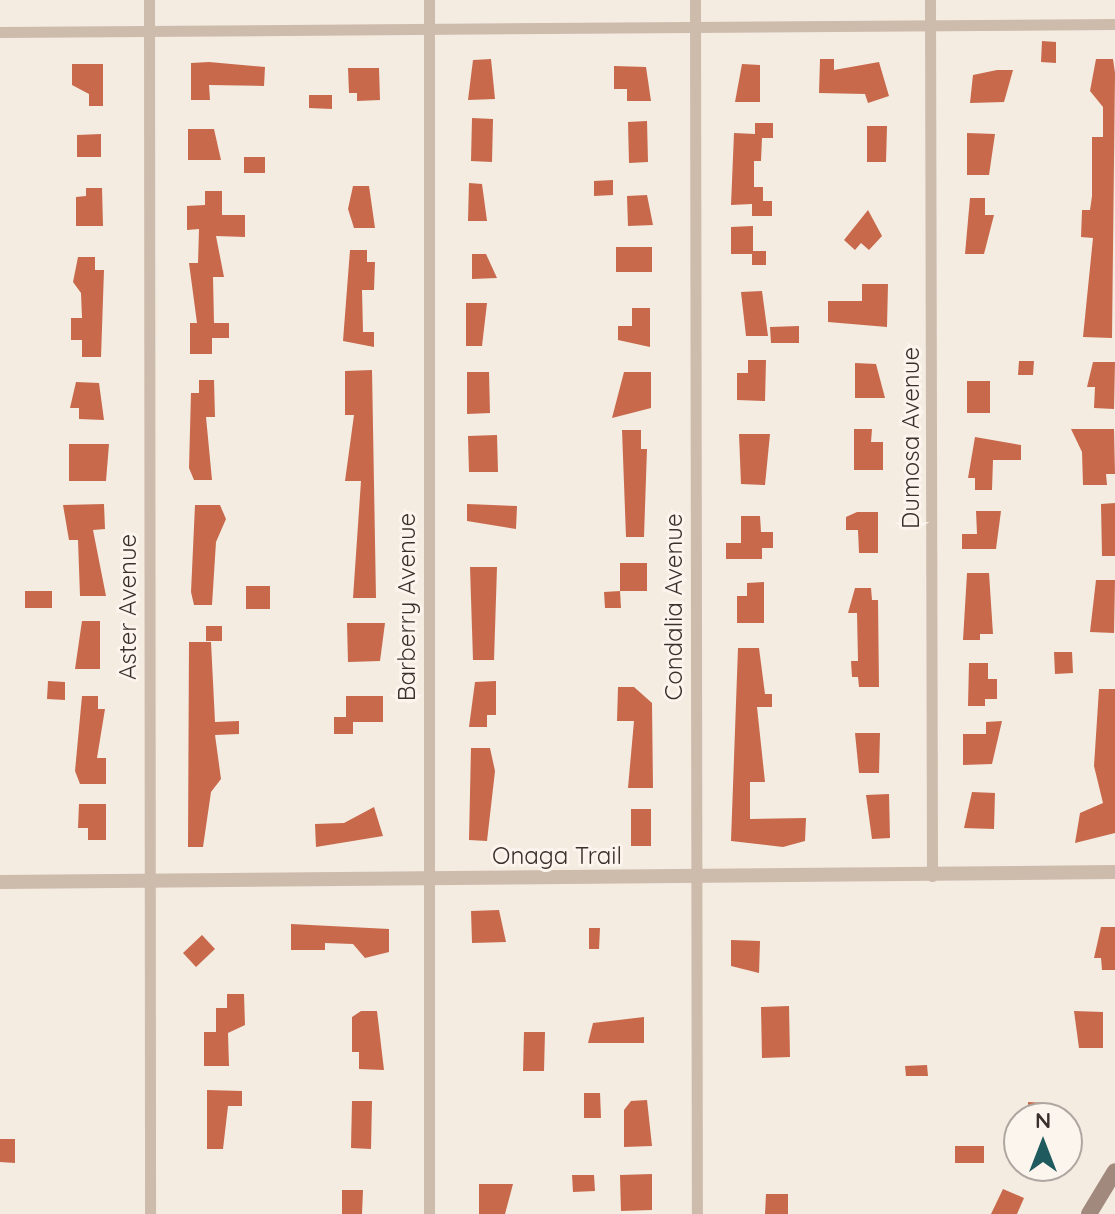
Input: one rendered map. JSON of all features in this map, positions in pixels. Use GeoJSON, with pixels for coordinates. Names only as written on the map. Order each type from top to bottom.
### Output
{"type":"FeatureCollection","features":[{"type":"Feature","properties":{"kind":"main road"},"geometry":{"type":"LineString","coordinates":[[1089,1214],[1115,1171]]}},
{"type":"Feature","properties":{"kind":"street","name":"Aster Avenue"},"geometry":{"type":"LineString","coordinates":[[149,0],[150,1214]]}},
{"type":"Feature","properties":{"kind":"street","name":"Barberry Avenue"},"geometry":{"type":"LineString","coordinates":[[429,0],[429,1214]]}},
{"type":"Feature","properties":{"kind":"street","name":"Condalia Avenue"},"geometry":{"type":"LineString","coordinates":[[695,0],[697,1214]]}},
{"type":"Feature","properties":{"kind":"street","name":"Dumosa Avenue"},"geometry":{"type":"LineString","coordinates":[[930,0],[932,876]]}},
{"type":"Feature","properties":{"kind":"street"},"geometry":{"type":"LineString","coordinates":[[0,32],[429,32],[695,26],[1115,24]]}},
{"type":"Feature","properties":{"kind":"street","name":"Onaga Trail"},"geometry":{"type":"LineString","coordinates":[[0,882],[1115,872]]}},
{"type":"Feature","properties":{"kind":"building"},"geometry":{"type":"Polygon","coordinates":[[[1042,41],[1056,42],[1056,63],[1041,62],[1042,41]]]}},
{"type":"Feature","properties":{"kind":"building"},"geometry":{"type":"Polygon","coordinates":[[[491,59],[495,99],[468,100],[473,60],[491,59]]]}},
{"type":"Feature","properties":{"kind":"building"},"geometry":{"type":"Polygon","coordinates":[[[820,59],[834,59],[834,70],[879,62],[889,96],[868,103],[865,94],[819,93],[820,59]]]}},
{"type":"Feature","properties":{"kind":"building"},"geometry":{"type":"Polygon","coordinates":[[[1096,59],[1113,59],[1115,73],[1112,338],[1083,337],[1093,238],[1081,237],[1082,210],[1090,210],[1092,196],[1092,137],[1103,137],[1103,107],[1090,91],[1096,59]]]}},
{"type":"Feature","properties":{"kind":"building"},"geometry":{"type":"Polygon","coordinates":[[[191,63],[265,67],[264,86],[209,85],[210,100],[191,100],[191,63]]]}},
{"type":"Feature","properties":{"kind":"building"},"geometry":{"type":"Polygon","coordinates":[[[72,64],[103,64],[103,106],[89,106],[89,94],[72,85],[72,64]]]}},
{"type":"Feature","properties":{"kind":"building"},"geometry":{"type":"Polygon","coordinates":[[[742,64],[760,65],[760,102],[735,102],[742,64]]]}},
{"type":"Feature","properties":{"kind":"building"},"geometry":{"type":"Polygon","coordinates":[[[614,66],[646,67],[651,101],[627,101],[627,89],[614,89],[614,66]]]}},
{"type":"Feature","properties":{"kind":"building"},"geometry":{"type":"Polygon","coordinates":[[[348,68],[379,68],[380,100],[357,101],[357,93],[349,93],[348,68]]]}},
{"type":"Feature","properties":{"kind":"building"},"geometry":{"type":"Polygon","coordinates":[[[1013,70],[1004,102],[970,103],[973,75],[1013,70]]]}},
{"type":"Feature","properties":{"kind":"building"},"geometry":{"type":"Polygon","coordinates":[[[309,95],[332,95],[332,109],[309,108],[309,95]]]}},
{"type":"Feature","properties":{"kind":"building"},"geometry":{"type":"Polygon","coordinates":[[[472,118],[493,119],[492,162],[471,161],[472,118]]]}},
{"type":"Feature","properties":{"kind":"building"},"geometry":{"type":"Polygon","coordinates":[[[647,121],[648,162],[629,163],[628,122],[647,121]]]}},
{"type":"Feature","properties":{"kind":"building"},"geometry":{"type":"Polygon","coordinates":[[[755,123],[773,123],[773,138],[762,138],[761,161],[754,161],[754,187],[763,187],[763,201],[772,201],[772,216],[752,216],[752,204],[731,205],[734,133],[755,134],[755,123]]]}},
{"type":"Feature","properties":{"kind":"building"},"geometry":{"type":"Polygon","coordinates":[[[867,126],[887,126],[886,162],[867,162],[867,126]]]}},
{"type":"Feature","properties":{"kind":"building"},"geometry":{"type":"Polygon","coordinates":[[[188,129],[214,129],[221,160],[188,160],[188,129]]]}},
{"type":"Feature","properties":{"kind":"building"},"geometry":{"type":"Polygon","coordinates":[[[967,133],[995,134],[989,175],[967,175],[967,133]]]}},
{"type":"Feature","properties":{"kind":"building"},"geometry":{"type":"Polygon","coordinates":[[[101,134],[101,157],[77,157],[77,135],[101,134]]]}},
{"type":"Feature","properties":{"kind":"building"},"geometry":{"type":"Polygon","coordinates":[[[244,157],[265,157],[265,173],[244,173],[244,157]]]}},
{"type":"Feature","properties":{"kind":"building"},"geometry":{"type":"Polygon","coordinates":[[[613,180],[613,195],[594,196],[594,181],[613,180]]]}},
{"type":"Feature","properties":{"kind":"building"},"geometry":{"type":"Polygon","coordinates":[[[469,183],[482,184],[487,221],[468,221],[469,183]]]}},
{"type":"Feature","properties":{"kind":"building"},"geometry":{"type":"Polygon","coordinates":[[[353,186],[369,186],[375,228],[354,228],[348,209],[353,186]]]}},
{"type":"Feature","properties":{"kind":"building"},"geometry":{"type":"Polygon","coordinates":[[[86,188],[102,188],[103,226],[76,226],[76,197],[86,196],[86,188]]]}},
{"type":"Feature","properties":{"kind":"building"},"geometry":{"type":"Polygon","coordinates":[[[205,191],[222,191],[222,215],[245,215],[245,237],[216,236],[224,277],[213,277],[214,323],[229,323],[229,338],[212,338],[212,354],[190,354],[190,323],[197,323],[189,263],[198,263],[199,229],[187,230],[187,206],[205,205],[205,191]]]}},
{"type":"Feature","properties":{"kind":"building"},"geometry":{"type":"Polygon","coordinates":[[[647,195],[653,225],[628,226],[627,196],[647,195]]]}},
{"type":"Feature","properties":{"kind":"building"},"geometry":{"type":"Polygon","coordinates":[[[970,198],[985,198],[985,215],[994,215],[984,254],[965,254],[970,198]]]}},
{"type":"Feature","properties":{"kind":"building"},"geometry":{"type":"Polygon","coordinates":[[[868,210],[882,236],[869,250],[861,243],[855,250],[844,240],[868,210]]]}},
{"type":"Feature","properties":{"kind":"building"},"geometry":{"type":"Polygon","coordinates":[[[753,226],[753,251],[766,251],[766,265],[752,265],[752,254],[731,254],[731,227],[753,226]]]}},
{"type":"Feature","properties":{"kind":"building"},"geometry":{"type":"Polygon","coordinates":[[[616,247],[652,247],[652,272],[616,272],[616,247]]]}},
{"type":"Feature","properties":{"kind":"building"},"geometry":{"type":"Polygon","coordinates":[[[350,250],[367,250],[367,262],[375,262],[374,290],[362,290],[363,332],[374,332],[374,347],[343,341],[350,250]]]}},
{"type":"Feature","properties":{"kind":"building"},"geometry":{"type":"Polygon","coordinates":[[[472,254],[486,254],[497,278],[472,279],[472,254]]]}},
{"type":"Feature","properties":{"kind":"building"},"geometry":{"type":"Polygon","coordinates":[[[78,257],[95,257],[95,270],[104,270],[101,357],[82,357],[82,340],[71,340],[71,318],[82,318],[81,293],[73,282],[78,257]]]}},
{"type":"Feature","properties":{"kind":"building"},"geometry":{"type":"Polygon","coordinates":[[[862,284],[888,284],[887,327],[828,322],[828,301],[862,301],[862,284]]]}},
{"type":"Feature","properties":{"kind":"building"},"geometry":{"type":"Polygon","coordinates":[[[762,291],[768,336],[746,336],[741,292],[762,291]]]}},
{"type":"Feature","properties":{"kind":"building"},"geometry":{"type":"Polygon","coordinates":[[[466,303],[487,303],[482,346],[466,346],[466,303]]]}},
{"type":"Feature","properties":{"kind":"building"},"geometry":{"type":"Polygon","coordinates":[[[632,308],[650,308],[650,347],[618,340],[618,326],[632,326],[632,308]]]}},
{"type":"Feature","properties":{"kind":"building"},"geometry":{"type":"Polygon","coordinates":[[[799,326],[799,343],[771,343],[770,327],[799,326]]]}},
{"type":"Feature","properties":{"kind":"building"},"geometry":{"type":"Polygon","coordinates":[[[748,360],[766,360],[765,401],[737,400],[737,373],[748,373],[748,360]]]}},
{"type":"Feature","properties":{"kind":"building"},"geometry":{"type":"Polygon","coordinates":[[[1019,361],[1034,361],[1033,375],[1018,375],[1019,361]]]}},
{"type":"Feature","properties":{"kind":"building"},"geometry":{"type":"Polygon","coordinates":[[[1093,362],[1115,362],[1114,409],[1094,408],[1095,387],[1087,387],[1093,362]]]}},
{"type":"Feature","properties":{"kind":"building"},"geometry":{"type":"Polygon","coordinates":[[[855,363],[876,364],[885,398],[855,398],[855,363]]]}},
{"type":"Feature","properties":{"kind":"building"},"geometry":{"type":"Polygon","coordinates":[[[372,370],[376,598],[353,598],[361,481],[345,481],[354,415],[345,415],[345,371],[372,370]]]}},
{"type":"Feature","properties":{"kind":"building"},"geometry":{"type":"Polygon","coordinates":[[[467,372],[489,372],[490,413],[467,414],[467,372]]]}},
{"type":"Feature","properties":{"kind":"building"},"geometry":{"type":"Polygon","coordinates":[[[624,372],[651,372],[651,408],[612,418],[624,372]]]}},
{"type":"Feature","properties":{"kind":"building"},"geometry":{"type":"Polygon","coordinates":[[[199,380],[214,380],[215,417],[206,417],[212,480],[194,480],[189,468],[191,393],[199,393],[199,380]]]}},
{"type":"Feature","properties":{"kind":"building"},"geometry":{"type":"Polygon","coordinates":[[[967,381],[990,381],[990,413],[967,413],[967,381]]]}},
{"type":"Feature","properties":{"kind":"building"},"geometry":{"type":"Polygon","coordinates":[[[76,382],[99,383],[104,420],[79,419],[79,408],[70,408],[76,382]]]}},
{"type":"Feature","properties":{"kind":"building"},"geometry":{"type":"Polygon","coordinates":[[[854,429],[872,429],[871,442],[883,442],[883,470],[854,470],[854,429]]]}},
{"type":"Feature","properties":{"kind":"building"},"geometry":{"type":"Polygon","coordinates":[[[1071,429],[1114,429],[1115,474],[1106,474],[1107,485],[1083,485],[1082,452],[1071,429]]]}},
{"type":"Feature","properties":{"kind":"building"},"geometry":{"type":"Polygon","coordinates":[[[622,430],[641,430],[641,449],[647,449],[644,537],[626,537],[622,430]]]}},
{"type":"Feature","properties":{"kind":"building"},"geometry":{"type":"Polygon","coordinates":[[[739,434],[770,434],[765,485],[741,484],[739,434]]]}},
{"type":"Feature","properties":{"kind":"building"},"geometry":{"type":"Polygon","coordinates":[[[497,435],[498,472],[469,472],[468,436],[497,435]]]}},
{"type":"Feature","properties":{"kind":"building"},"geometry":{"type":"Polygon","coordinates":[[[975,437],[1021,445],[1021,460],[993,460],[992,490],[975,490],[975,478],[968,478],[975,437]]]}},
{"type":"Feature","properties":{"kind":"building"},"geometry":{"type":"Polygon","coordinates":[[[69,444],[109,444],[106,481],[69,481],[69,444]]]}},
{"type":"Feature","properties":{"kind":"building"},"geometry":{"type":"Polygon","coordinates":[[[1115,503],[1115,556],[1102,556],[1101,504],[1115,503]]]}},
{"type":"Feature","properties":{"kind":"building"},"geometry":{"type":"Polygon","coordinates":[[[104,504],[105,529],[93,530],[106,596],[80,596],[78,540],[69,540],[63,505],[104,504]]]}},
{"type":"Feature","properties":{"kind":"building"},"geometry":{"type":"Polygon","coordinates":[[[467,504],[517,506],[516,529],[467,521],[467,504]]]}},
{"type":"Feature","properties":{"kind":"building"},"geometry":{"type":"Polygon","coordinates":[[[195,505],[220,505],[226,519],[216,542],[212,605],[194,605],[191,592],[195,505]]]}},
{"type":"Feature","properties":{"kind":"building"},"geometry":{"type":"Polygon","coordinates":[[[976,511],[1001,511],[996,549],[962,549],[962,534],[977,534],[976,511]]]}},
{"type":"Feature","properties":{"kind":"building"},"geometry":{"type":"Polygon","coordinates":[[[857,512],[878,512],[878,553],[859,553],[858,530],[846,530],[846,517],[857,512]]]}},
{"type":"Feature","properties":{"kind":"building"},"geometry":{"type":"Polygon","coordinates":[[[741,516],[760,516],[761,532],[773,532],[773,548],[762,548],[762,559],[726,559],[726,543],[741,543],[741,516]]]}},
{"type":"Feature","properties":{"kind":"building"},"geometry":{"type":"Polygon","coordinates":[[[620,563],[647,563],[647,591],[620,591],[620,563]]]}},
{"type":"Feature","properties":{"kind":"building"},"geometry":{"type":"Polygon","coordinates":[[[470,567],[497,567],[494,660],[473,660],[470,567]]]}},
{"type":"Feature","properties":{"kind":"building"},"geometry":{"type":"Polygon","coordinates":[[[967,573],[989,573],[993,634],[980,634],[980,640],[963,640],[967,573]]]}},
{"type":"Feature","properties":{"kind":"building"},"geometry":{"type":"Polygon","coordinates":[[[1096,580],[1115,580],[1114,633],[1090,632],[1096,580]]]}},
{"type":"Feature","properties":{"kind":"building"},"geometry":{"type":"Polygon","coordinates":[[[764,582],[764,623],[737,623],[737,596],[747,596],[747,583],[764,582]]]}},
{"type":"Feature","properties":{"kind":"building"},"geometry":{"type":"Polygon","coordinates":[[[246,586],[270,586],[270,609],[246,609],[246,586]]]}},
{"type":"Feature","properties":{"kind":"building"},"geometry":{"type":"Polygon","coordinates":[[[855,588],[871,588],[872,600],[878,600],[879,687],[859,687],[858,677],[852,677],[851,661],[858,661],[857,613],[848,613],[855,588]]]}},
{"type":"Feature","properties":{"kind":"building"},"geometry":{"type":"Polygon","coordinates":[[[25,591],[52,591],[52,608],[25,608],[25,591]]]}},
{"type":"Feature","properties":{"kind":"building"},"geometry":{"type":"Polygon","coordinates":[[[620,591],[621,608],[605,608],[604,592],[620,591]]]}},
{"type":"Feature","properties":{"kind":"building"},"geometry":{"type":"Polygon","coordinates":[[[82,621],[100,621],[100,669],[75,669],[82,621]]]}},
{"type":"Feature","properties":{"kind":"building"},"geometry":{"type":"Polygon","coordinates":[[[347,623],[385,623],[380,661],[348,662],[347,623]]]}},
{"type":"Feature","properties":{"kind":"building"},"geometry":{"type":"Polygon","coordinates":[[[206,626],[222,626],[222,641],[206,641],[206,626]]]}},
{"type":"Feature","properties":{"kind":"building"},"geometry":{"type":"Polygon","coordinates":[[[189,642],[211,642],[215,722],[239,721],[239,734],[215,735],[221,779],[211,792],[203,847],[188,847],[189,642]]]}},
{"type":"Feature","properties":{"kind":"building"},"geometry":{"type":"Polygon","coordinates":[[[738,648],[759,648],[765,694],[772,694],[772,707],[757,707],[765,782],[750,782],[750,819],[806,818],[805,841],[783,847],[731,841],[738,648]]]}},
{"type":"Feature","properties":{"kind":"building"},"geometry":{"type":"Polygon","coordinates":[[[1054,652],[1072,652],[1073,673],[1055,674],[1054,652]]]}},
{"type":"Feature","properties":{"kind":"building"},"geometry":{"type":"Polygon","coordinates":[[[969,663],[988,663],[988,679],[997,679],[997,699],[985,699],[985,706],[968,706],[969,663]]]}},
{"type":"Feature","properties":{"kind":"building"},"geometry":{"type":"Polygon","coordinates":[[[48,681],[65,682],[65,700],[47,699],[48,681]]]}},
{"type":"Feature","properties":{"kind":"building"},"geometry":{"type":"Polygon","coordinates":[[[496,681],[496,715],[487,715],[487,727],[469,727],[475,682],[496,681]]]}},
{"type":"Feature","properties":{"kind":"building"},"geometry":{"type":"Polygon","coordinates":[[[618,687],[634,687],[652,703],[653,788],[628,788],[634,721],[617,721],[618,687]]]}},
{"type":"Feature","properties":{"kind":"building"},"geometry":{"type":"Polygon","coordinates":[[[1099,689],[1115,689],[1115,833],[1075,843],[1080,813],[1103,803],[1094,766],[1099,689]]]}},
{"type":"Feature","properties":{"kind":"building"},"geometry":{"type":"Polygon","coordinates":[[[82,696],[98,696],[98,709],[105,709],[97,758],[106,758],[106,784],[80,784],[75,771],[82,696]]]}},
{"type":"Feature","properties":{"kind":"building"},"geometry":{"type":"Polygon","coordinates":[[[346,696],[383,696],[383,722],[353,722],[353,734],[334,734],[334,717],[346,717],[346,696]]]}},
{"type":"Feature","properties":{"kind":"building"},"geometry":{"type":"Polygon","coordinates":[[[1002,721],[992,764],[963,765],[963,734],[986,734],[986,722],[1002,721]]]}},
{"type":"Feature","properties":{"kind":"building"},"geometry":{"type":"Polygon","coordinates":[[[855,733],[880,733],[879,773],[859,773],[855,733]]]}},
{"type":"Feature","properties":{"kind":"building"},"geometry":{"type":"Polygon","coordinates":[[[471,748],[490,748],[495,771],[487,841],[469,840],[471,748]]]}},
{"type":"Feature","properties":{"kind":"building"},"geometry":{"type":"Polygon","coordinates":[[[972,792],[995,793],[994,829],[964,828],[972,792]]]}},
{"type":"Feature","properties":{"kind":"building"},"geometry":{"type":"Polygon","coordinates":[[[889,794],[890,838],[872,839],[866,795],[889,794]]]}},
{"type":"Feature","properties":{"kind":"building"},"geometry":{"type":"Polygon","coordinates":[[[79,804],[106,804],[106,840],[88,840],[88,828],[78,828],[79,804]]]}},
{"type":"Feature","properties":{"kind":"building"},"geometry":{"type":"Polygon","coordinates":[[[374,807],[383,836],[316,847],[315,824],[344,823],[374,807]]]}},
{"type":"Feature","properties":{"kind":"building"},"geometry":{"type":"Polygon","coordinates":[[[631,809],[651,809],[651,846],[631,846],[631,809]]]}},
{"type":"Feature","properties":{"kind":"building"},"geometry":{"type":"Polygon","coordinates":[[[499,910],[506,942],[472,943],[471,911],[499,910]]]}},
{"type":"Feature","properties":{"kind":"building"},"geometry":{"type":"Polygon","coordinates":[[[291,924],[389,929],[389,952],[365,958],[353,944],[325,943],[325,950],[291,950],[291,924]]]}},
{"type":"Feature","properties":{"kind":"building"},"geometry":{"type":"Polygon","coordinates":[[[1101,927],[1115,927],[1115,970],[1102,970],[1101,958],[1094,958],[1101,927]]]}},
{"type":"Feature","properties":{"kind":"building"},"geometry":{"type":"Polygon","coordinates":[[[589,928],[600,928],[599,949],[589,949],[589,928]]]}},
{"type":"Feature","properties":{"kind":"building"},"geometry":{"type":"Polygon","coordinates":[[[202,935],[215,949],[196,967],[183,953],[202,935]]]}},
{"type":"Feature","properties":{"kind":"building"},"geometry":{"type":"Polygon","coordinates":[[[731,940],[760,941],[759,973],[731,966],[731,940]]]}},
{"type":"Feature","properties":{"kind":"building"},"geometry":{"type":"Polygon","coordinates":[[[227,994],[244,994],[245,1025],[228,1033],[229,1066],[204,1066],[204,1032],[216,1032],[216,1008],[227,1008],[227,994]]]}},
{"type":"Feature","properties":{"kind":"building"},"geometry":{"type":"Polygon","coordinates":[[[789,1006],[790,1057],[762,1058],[761,1007],[789,1006]]]}},
{"type":"Feature","properties":{"kind":"building"},"geometry":{"type":"Polygon","coordinates":[[[361,1011],[377,1011],[384,1070],[359,1069],[359,1052],[352,1052],[352,1017],[361,1011]]]}},
{"type":"Feature","properties":{"kind":"building"},"geometry":{"type":"Polygon","coordinates":[[[1074,1011],[1103,1012],[1103,1048],[1079,1048],[1074,1011]]]}},
{"type":"Feature","properties":{"kind":"building"},"geometry":{"type":"Polygon","coordinates":[[[644,1017],[644,1043],[588,1043],[593,1023],[644,1017]]]}},
{"type":"Feature","properties":{"kind":"building"},"geometry":{"type":"Polygon","coordinates":[[[524,1032],[545,1032],[544,1071],[523,1071],[524,1032]]]}},
{"type":"Feature","properties":{"kind":"building"},"geometry":{"type":"Polygon","coordinates":[[[927,1065],[928,1076],[906,1076],[905,1066],[927,1065]]]}},
{"type":"Feature","properties":{"kind":"building"},"geometry":{"type":"Polygon","coordinates":[[[207,1090],[242,1091],[242,1106],[228,1106],[223,1149],[207,1149],[207,1090]]]}},
{"type":"Feature","properties":{"kind":"building"},"geometry":{"type":"Polygon","coordinates":[[[584,1093],[600,1093],[601,1118],[584,1118],[584,1093]]]}},
{"type":"Feature","properties":{"kind":"building"},"geometry":{"type":"Polygon","coordinates":[[[647,1100],[652,1146],[624,1147],[624,1110],[631,1101],[647,1100]]]}},
{"type":"Feature","properties":{"kind":"building"},"geometry":{"type":"Polygon","coordinates":[[[352,1101],[372,1101],[371,1149],[351,1148],[352,1101]]]}},
{"type":"Feature","properties":{"kind":"building"},"geometry":{"type":"Polygon","coordinates":[[[0,1139],[15,1139],[15,1163],[0,1162],[0,1139]]]}},
{"type":"Feature","properties":{"kind":"building"},"geometry":{"type":"Polygon","coordinates":[[[955,1146],[984,1146],[984,1163],[955,1163],[955,1146]]]}},
{"type":"Feature","properties":{"kind":"building"},"geometry":{"type":"Polygon","coordinates":[[[652,1174],[652,1210],[621,1211],[620,1175],[652,1174]]]}},
{"type":"Feature","properties":{"kind":"building"},"geometry":{"type":"Polygon","coordinates":[[[572,1175],[594,1175],[595,1191],[573,1192],[572,1175]]]}},
{"type":"Feature","properties":{"kind":"building"},"geometry":{"type":"Polygon","coordinates":[[[479,1184],[513,1184],[505,1214],[479,1214],[479,1184]]]}},
{"type":"Feature","properties":{"kind":"building"},"geometry":{"type":"Polygon","coordinates":[[[1003,1189],[1024,1198],[1017,1214],[991,1214],[1003,1189]]]}},
{"type":"Feature","properties":{"kind":"building"},"geometry":{"type":"Polygon","coordinates":[[[342,1190],[363,1190],[362,1214],[342,1214],[342,1190]]]}},
{"type":"Feature","properties":{"kind":"building"},"geometry":{"type":"Polygon","coordinates":[[[766,1194],[788,1194],[788,1214],[765,1214],[766,1194]]]}}]}
